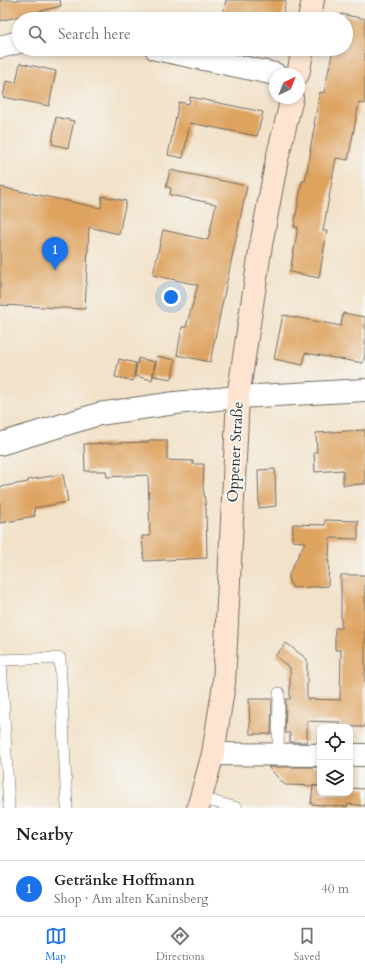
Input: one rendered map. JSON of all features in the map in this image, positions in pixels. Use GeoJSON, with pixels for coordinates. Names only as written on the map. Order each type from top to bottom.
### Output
{"type":"FeatureCollection","features":[{"type":"Feature","properties":{"kind":"street"},"geometry":{"type":"LineString","coordinates":[[310,12],[313,0]]}},
{"type":"Feature","properties":{"kind":"street"},"geometry":{"type":"LineString","coordinates":[[0,47],[12,44]]}},
{"type":"Feature","properties":{"kind":"street"},"geometry":{"type":"LineString","coordinates":[[189,56],[269,73]]}},
{"type":"Feature","properties":{"kind":"street"},"geometry":{"type":"LineString","coordinates":[[299,68],[302,56]]}},
{"type":"Feature","properties":{"kind":"street","name":"Oppener Straße"},"geometry":{"type":"LineString","coordinates":[[200,803],[213,754],[224,684],[238,397],[277,158],[290,104]]}},
{"type":"Feature","properties":{"kind":"street"},"geometry":{"type":"LineString","coordinates":[[0,444],[99,414],[175,403],[238,397],[365,390]]}},
{"type":"Feature","properties":{"kind":"street"},"geometry":{"type":"LineString","coordinates":[[213,754],[317,755]]}},
{"type":"Feature","properties":{"kind":"street"},"geometry":{"type":"LineString","coordinates":[[353,755],[365,755]]}},
{"type":"Feature","properties":{"kind":"lane"},"geometry":{"type":"LineString","coordinates":[[9,808],[3,724],[1,660],[60,658],[67,808]]}},
{"type":"Feature","properties":{"kind":"lane"},"geometry":{"type":"LineString","coordinates":[[278,755],[279,693]]}},
{"type":"Feature","properties":{"kind":"lane"},"geometry":{"type":"LineString","coordinates":[[200,803],[237,808]]}},
{"type":"Feature","properties":{"kind":"building"},"geometry":{"type":"Polygon","coordinates":[[[0,0],[60,0],[61,6],[37,12],[12,12],[12,18],[0,21],[0,0]]]}},
{"type":"Feature","properties":{"kind":"building"},"geometry":{"type":"Polygon","coordinates":[[[226,0],[286,0],[283,12],[223,12],[226,0]]]}},
{"type":"Feature","properties":{"kind":"building"},"geometry":{"type":"Polygon","coordinates":[[[353,16],[365,19],[365,104],[359,103],[348,160],[336,158],[323,231],[327,231],[319,278],[290,272],[298,227],[294,227],[302,181],[305,181],[320,92],[324,93],[332,56],[353,56],[353,16]]]}},
{"type":"Feature","properties":{"kind":"building"},"geometry":{"type":"Polygon","coordinates":[[[20,63],[56,71],[49,106],[3,97],[6,81],[16,83],[20,63]]]}},
{"type":"Feature","properties":{"kind":"building"},"geometry":{"type":"Polygon","coordinates":[[[190,97],[263,112],[257,136],[190,123],[183,158],[168,155],[179,102],[189,104],[190,97]]]}},
{"type":"Feature","properties":{"kind":"building"},"geometry":{"type":"Polygon","coordinates":[[[56,117],[74,121],[68,148],[52,144],[56,117]]]}},
{"type":"Feature","properties":{"kind":"building"},"geometry":{"type":"Polygon","coordinates":[[[170,170],[247,186],[210,362],[177,355],[182,327],[186,327],[198,285],[153,275],[163,230],[208,240],[216,204],[170,195],[171,188],[166,187],[170,170]]]}},
{"type":"Feature","properties":{"kind":"building"},"geometry":{"type":"Polygon","coordinates":[[[0,187],[101,208],[102,196],[126,201],[119,234],[89,227],[85,309],[0,305],[0,187]]]}},
{"type":"Feature","properties":{"kind":"building"},"geometry":{"type":"Polygon","coordinates":[[[343,313],[365,317],[365,354],[363,363],[305,353],[303,365],[274,359],[283,315],[341,326],[343,313]]]}},
{"type":"Feature","properties":{"kind":"building"},"geometry":{"type":"Polygon","coordinates":[[[157,356],[175,360],[172,379],[153,376],[157,356]]]}},
{"type":"Feature","properties":{"kind":"building"},"geometry":{"type":"Polygon","coordinates":[[[138,358],[155,362],[152,380],[135,376],[138,358]]]}},
{"type":"Feature","properties":{"kind":"building"},"geometry":{"type":"Polygon","coordinates":[[[119,359],[136,363],[133,381],[115,377],[119,359]]]}},
{"type":"Feature","properties":{"kind":"building"},"geometry":{"type":"Polygon","coordinates":[[[365,430],[365,484],[343,485],[343,470],[315,472],[314,452],[317,452],[316,433],[365,430]]]}},
{"type":"Feature","properties":{"kind":"building"},"geometry":{"type":"Polygon","coordinates":[[[149,440],[167,440],[167,460],[193,461],[193,464],[204,464],[203,486],[206,509],[207,558],[144,561],[142,536],[150,536],[148,475],[107,477],[106,471],[85,471],[84,444],[148,442],[149,440]]]}},
{"type":"Feature","properties":{"kind":"building"},"geometry":{"type":"Polygon","coordinates":[[[275,469],[276,506],[259,508],[258,470],[275,469]]]}},
{"type":"Feature","properties":{"kind":"building"},"geometry":{"type":"Polygon","coordinates":[[[63,474],[68,502],[34,508],[35,516],[0,523],[0,487],[63,474]]]}},
{"type":"Feature","properties":{"kind":"building"},"geometry":{"type":"Polygon","coordinates":[[[325,520],[358,521],[358,539],[330,538],[329,559],[327,561],[329,561],[328,586],[293,588],[289,582],[289,574],[305,542],[292,541],[293,524],[325,525],[325,520]]]}},
{"type":"Feature","properties":{"kind":"building"},"geometry":{"type":"Polygon","coordinates":[[[341,575],[365,575],[365,727],[353,727],[353,724],[340,724],[340,722],[307,721],[307,742],[290,742],[290,733],[285,733],[286,699],[290,699],[290,668],[275,656],[286,643],[307,659],[307,699],[340,700],[341,650],[335,650],[335,628],[341,628],[341,575]]]}},
{"type":"Feature","properties":{"kind":"building"},"geometry":{"type":"Polygon","coordinates":[[[249,699],[272,699],[271,734],[250,734],[249,699]]]}},
{"type":"Feature","properties":{"kind":"building"},"geometry":{"type":"Polygon","coordinates":[[[268,767],[317,767],[317,786],[285,785],[268,767]]]}},
{"type":"Feature","properties":{"kind":"building"},"geometry":{"type":"Polygon","coordinates":[[[313,786],[317,786],[317,796],[353,796],[353,788],[365,789],[365,806],[348,804],[347,807],[311,804],[313,786]]]}},
{"type":"Feature","properties":{"kind":"place","name":"Getränke Hoffmann"},"geometry":{"type":"Point","coordinates":[55,270]}}]}
